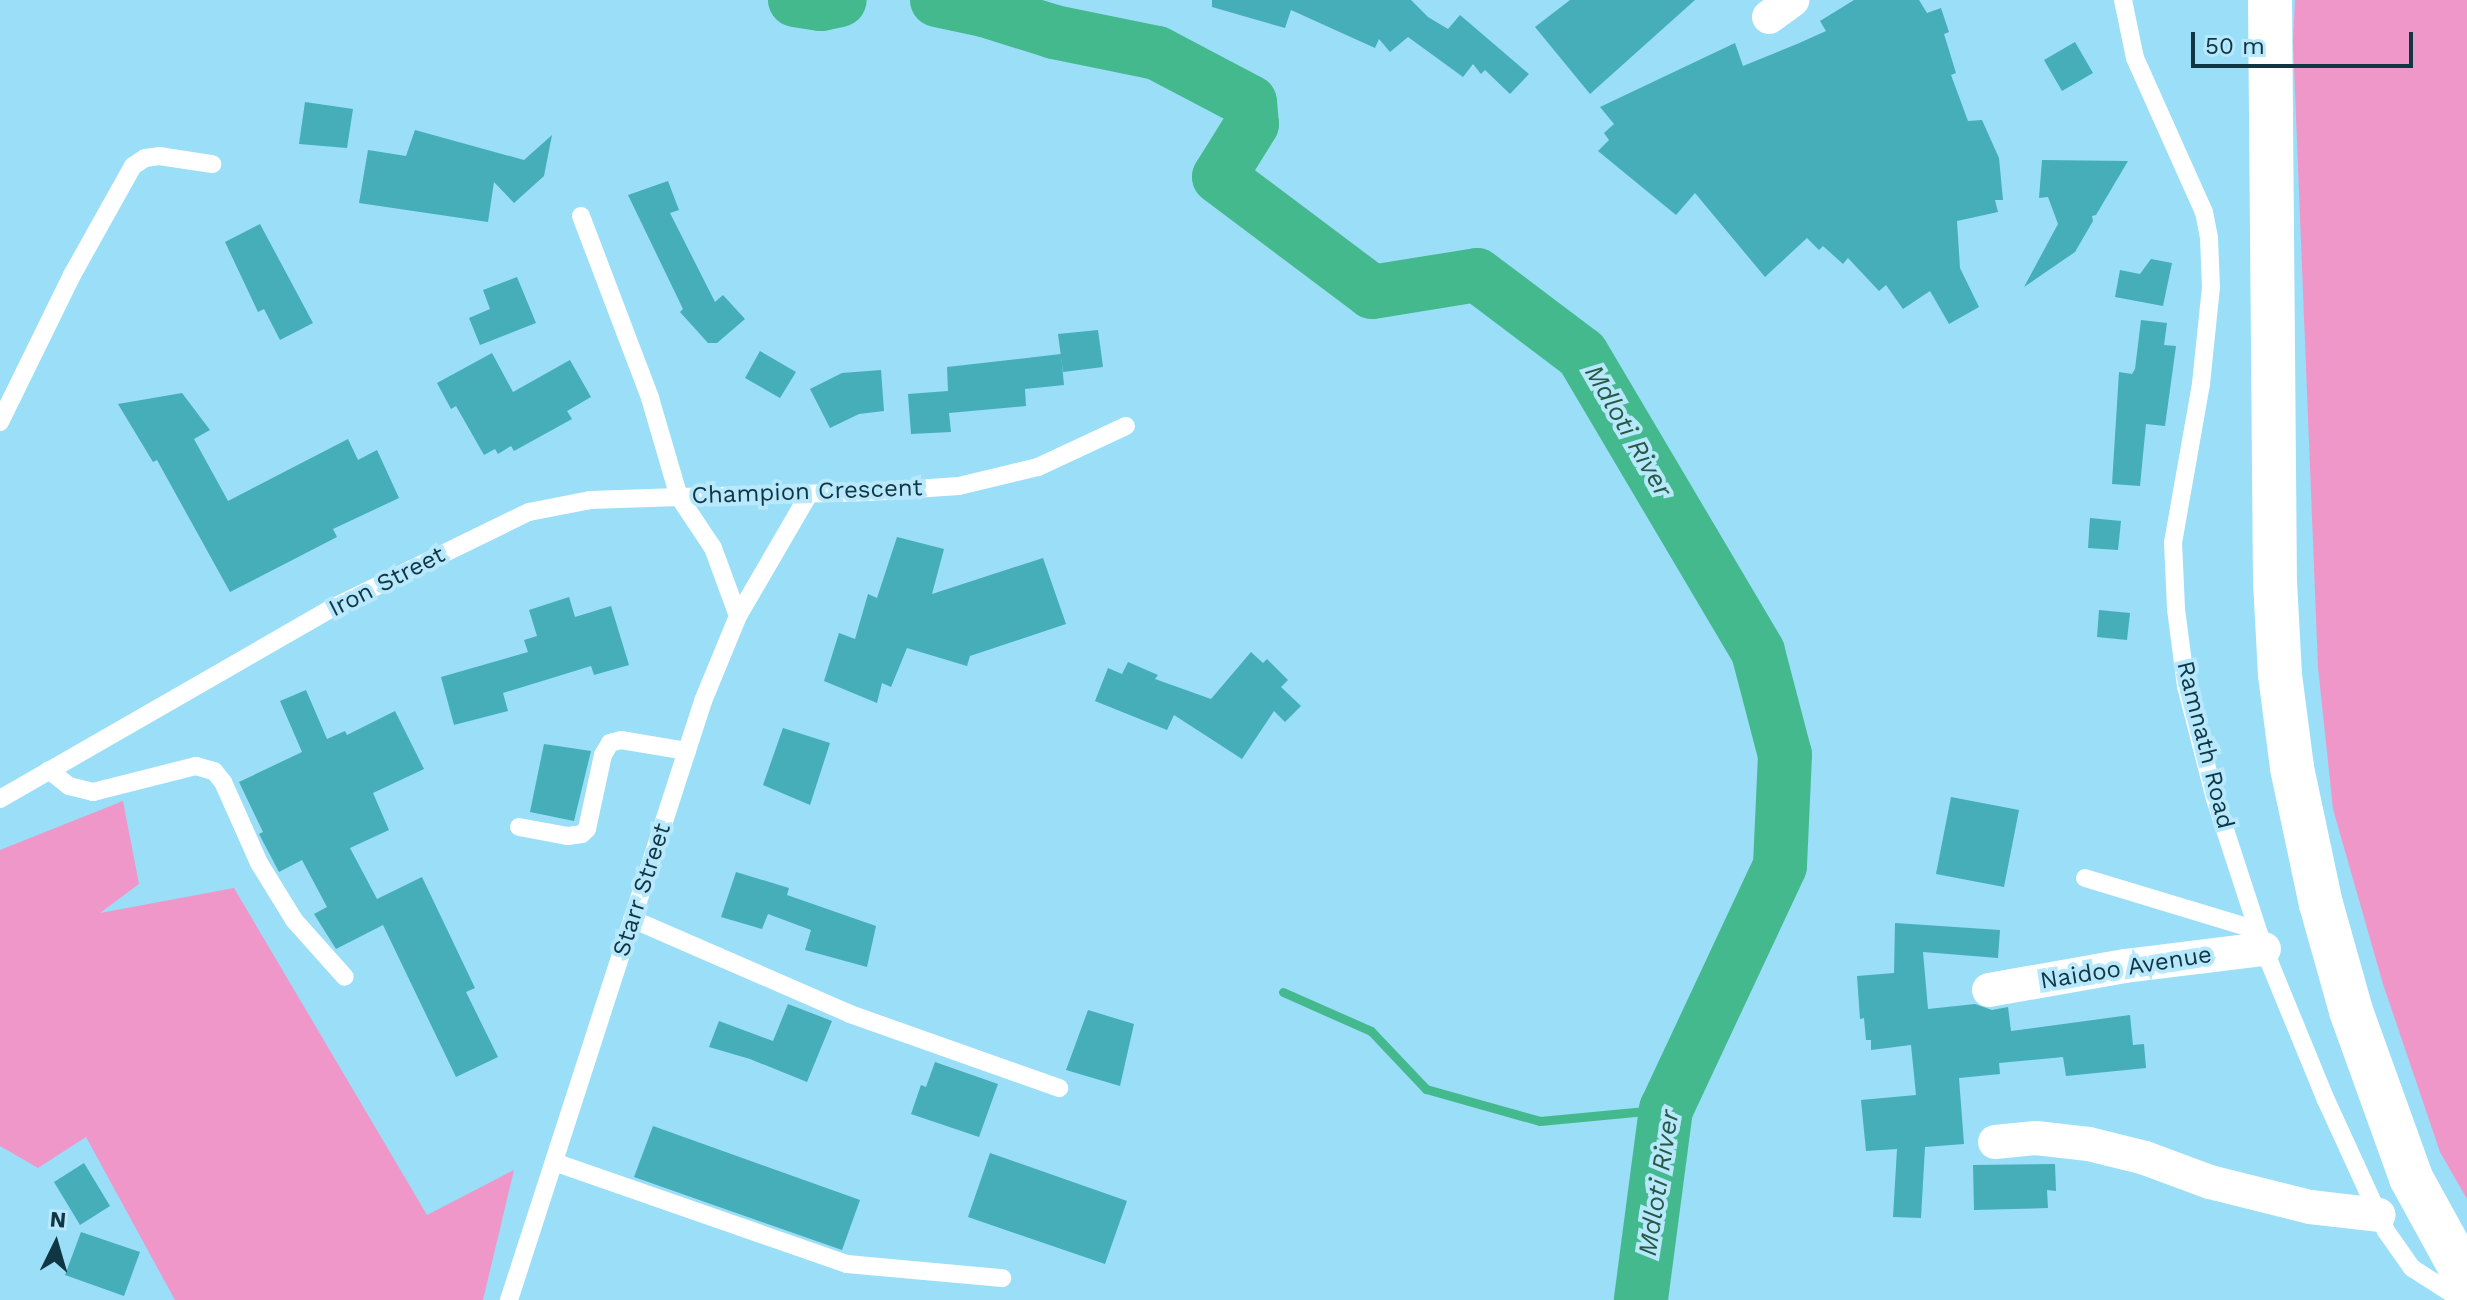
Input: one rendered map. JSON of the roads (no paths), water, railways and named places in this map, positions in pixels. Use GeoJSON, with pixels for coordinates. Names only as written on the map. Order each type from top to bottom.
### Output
{"type":"FeatureCollection","features":[{"type":"Feature","properties":{"kind":"street"},"geometry":{"type":"LineString","coordinates":[[2270,0],[2275,582],[2280,675],[2292,768],[2321,904],[2351,1011],[2411,1178],[2467,1280]]}},
{"type":"Feature","properties":{"kind":"street","name":"Naidoo Avenue"},"geometry":{"type":"LineString","coordinates":[[1989,990],[2260,940]]}},
{"type":"Feature","properties":{"kind":"street"},"geometry":{"type":"LineString","coordinates":[[1995,1142],[2036,1138],[2089,1144],[2145,1158],[2210,1182],[2310,1207],[2379,1215]]}},
{"type":"Feature","properties":{"kind":"lane","name":"Ramnath Road"},"geometry":{"type":"LineString","coordinates":[[2123,0],[2135,58],[2204,212],[2209,238],[2211,287],[2201,384],[2173,542],[2176,609],[2186,686],[2215,799],[2260,940],[2326,1100],[2379,1215],[2412,1268],[2462,1300]]}},
{"type":"Feature","properties":{"kind":"lane"},"geometry":{"type":"LineString","coordinates":[[0,422],[72,275],[133,166],[145,158],[159,156],[212,164]]}},
{"type":"Feature","properties":{"kind":"lane","name":"Champion Crescent"},"geometry":{"type":"LineString","coordinates":[[581,216],[650,398],[679,497],[959,486],[1038,467],[1126,426]]}},
{"type":"Feature","properties":{"kind":"lane","name":"Starr Street"},"geometry":{"type":"LineString","coordinates":[[509,1300],[687,751],[738,616],[809,494]]}},
{"type":"Feature","properties":{"kind":"lane"},"geometry":{"type":"LineString","coordinates":[[679,497],[713,548],[738,616]]}},
{"type":"Feature","properties":{"kind":"lane","name":"Iron Street"},"geometry":{"type":"LineString","coordinates":[[2,794],[336,606],[529,512],[590,500],[679,497]]}},
{"type":"Feature","properties":{"kind":"lane"},"geometry":{"type":"LineString","coordinates":[[519,827],[568,836],[582,834],[587,829],[603,755],[610,743],[621,740],[687,751]]}},
{"type":"Feature","properties":{"kind":"lane"},"geometry":{"type":"LineString","coordinates":[[49,770],[69,786],[93,792],[196,766],[214,771],[223,782],[259,863],[294,920],[345,977]]}},
{"type":"Feature","properties":{"kind":"lane"},"geometry":{"type":"LineString","coordinates":[[2085,878],[2260,940]]}},
{"type":"Feature","properties":{"kind":"lane"},"geometry":{"type":"LineString","coordinates":[[632,919],[850,1014],[1059,1088]]}},
{"type":"Feature","properties":{"kind":"lane"},"geometry":{"type":"LineString","coordinates":[[554,1162],[847,1264],[1002,1278]]}},
{"type":"Feature","properties":{"kind":"waterway","name":"Mdloti River"},"geometry":{"type":"LineString","coordinates":[[795,0],[821,4],[840,0]]}},
{"type":"Feature","properties":{"kind":"waterway","name":"Mdloti River"},"geometry":{"type":"LineString","coordinates":[[937,0],[984,10],[1054,32],[1157,53],[1250,102],[1252,124],[1219,177],[1372,292],[1477,275],[1582,354],[1758,652],[1785,755],[1780,866],[1666,1109],[1641,1300]]}},
{"type":"Feature","properties":{"kind":"waterway"},"geometry":{"type":"LineString","coordinates":[[1283,992],[1371,1031],[1426,1089],[1540,1121],[1666,1109]]}}]}
